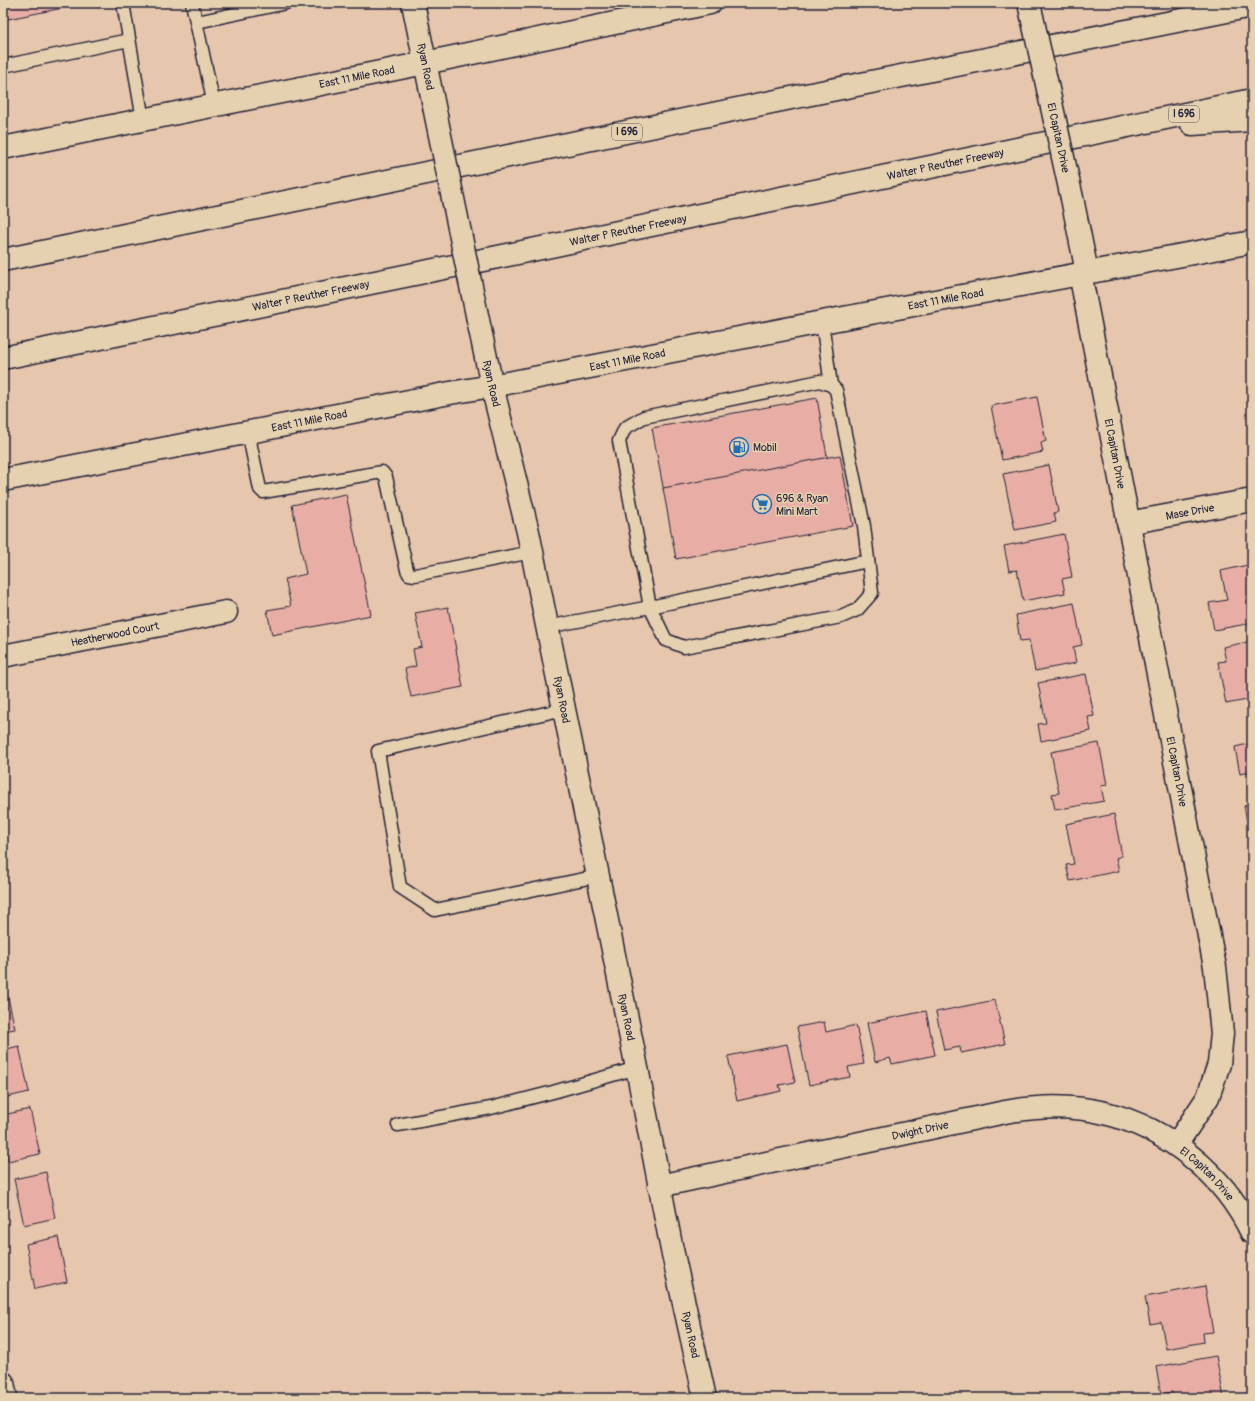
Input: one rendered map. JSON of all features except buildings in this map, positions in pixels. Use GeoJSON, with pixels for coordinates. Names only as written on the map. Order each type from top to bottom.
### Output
{"type":"FeatureCollection","features":[{"type":"Feature","properties":{"kind":"main road","name":"Ryan Road"},"geometry":{"type":"LineString","coordinates":[[414,3],[492,386],[532,552],[637,1068],[671,1245],[705,1398]]}},
{"type":"Feature","properties":{"kind":"main road","name":"East 11 Mile Road"},"geometry":{"type":"LineString","coordinates":[[3,148],[425,63],[635,11],[710,3]]}},
{"type":"Feature","properties":{"kind":"main road","name":"El Capitan Drive"},"geometry":{"type":"LineString","coordinates":[[1029,3],[1072,198],[1083,273],[1128,524],[1216,967],[1222,1033],[1219,1064],[1208,1097],[1176,1145],[1205,1168],[1221,1184],[1237,1206],[1252,1233]]}},
{"type":"Feature","properties":{"kind":"main road","name":"I 696"},"geometry":{"type":"LineString","coordinates":[[3,260],[807,95],[1252,6]]}},
{"type":"Feature","properties":{"kind":"main road","name":"Walter P Reuther Freeway"},"geometry":{"type":"LineString","coordinates":[[3,358],[1252,100]]}},
{"type":"Feature","properties":{"kind":"main road"},"geometry":{"type":"LineString","coordinates":[[1115,129],[1252,120]]}},
{"type":"Feature","properties":{"kind":"main road","name":"East 11 Mile Road"},"geometry":{"type":"LineString","coordinates":[[3,480],[450,392],[492,386],[822,322],[1252,242]]}},
{"type":"Feature","properties":{"kind":"main road","name":"Mase Drive"},"geometry":{"type":"LineString","coordinates":[[1128,524],[1252,500]]}},
{"type":"Feature","properties":{"kind":"main road","name":"Heatherwood Court"},"geometry":{"type":"LineString","coordinates":[[3,656],[226,612]]}},
{"type":"Feature","properties":{"kind":"main road","name":"Dwight Drive"},"geometry":{"type":"LineString","coordinates":[[659,1186],[1029,1108],[1053,1107],[1106,1113],[1144,1127],[1176,1145]]}},
{"type":"Feature","properties":{"kind":"main road"},"geometry":{"type":"LineString","coordinates":[[3,1383],[6,1398]]}},
{"type":"Feature","properties":{"kind":"lane"},"geometry":{"type":"LineString","coordinates":[[123,3],[143,120]]}},
{"type":"Feature","properties":{"kind":"lane"},"geometry":{"type":"LineString","coordinates":[[192,3],[214,105]]}},
{"type":"Feature","properties":{"kind":"lane"},"geometry":{"type":"LineString","coordinates":[[197,22],[286,3]]}},
{"type":"Feature","properties":{"kind":"lane"},"geometry":{"type":"LineString","coordinates":[[3,66],[129,40]]}},
{"type":"Feature","properties":{"kind":"lane"},"geometry":{"type":"LineString","coordinates":[[822,322],[831,385]]}},
{"type":"Feature","properties":{"kind":"lane"},"geometry":{"type":"LineString","coordinates":[[820,380],[831,385],[836,390],[864,526],[872,593],[857,610],[841,617],[684,647],[666,640],[650,607],[619,441],[625,428],[644,417],[820,380]]}},
{"type":"Feature","properties":{"kind":"lane"},"geometry":{"type":"LineString","coordinates":[[248,432],[260,489],[263,492],[382,472],[386,477],[406,570],[409,574],[415,575],[532,552]]}},
{"type":"Feature","properties":{"kind":"lane"},"geometry":{"type":"LineString","coordinates":[[547,627],[868,561]]}},
{"type":"Feature","properties":{"kind":"lane"},"geometry":{"type":"LineString","coordinates":[[564,709],[378,751],[400,887],[435,910],[598,876]]}},
{"type":"Feature","properties":{"kind":"lane"},"geometry":{"type":"LineString","coordinates":[[398,1125],[491,1108],[637,1068]]}},
{"type":"Feature","properties":{"kind":"place","name":"Mobil"},"geometry":{"type":"Point","coordinates":[739,447]}},
{"type":"Feature","properties":{"kind":"place","name":"696 & Ryan Mini Mart"},"geometry":{"type":"Point","coordinates":[762,504]}}]}
